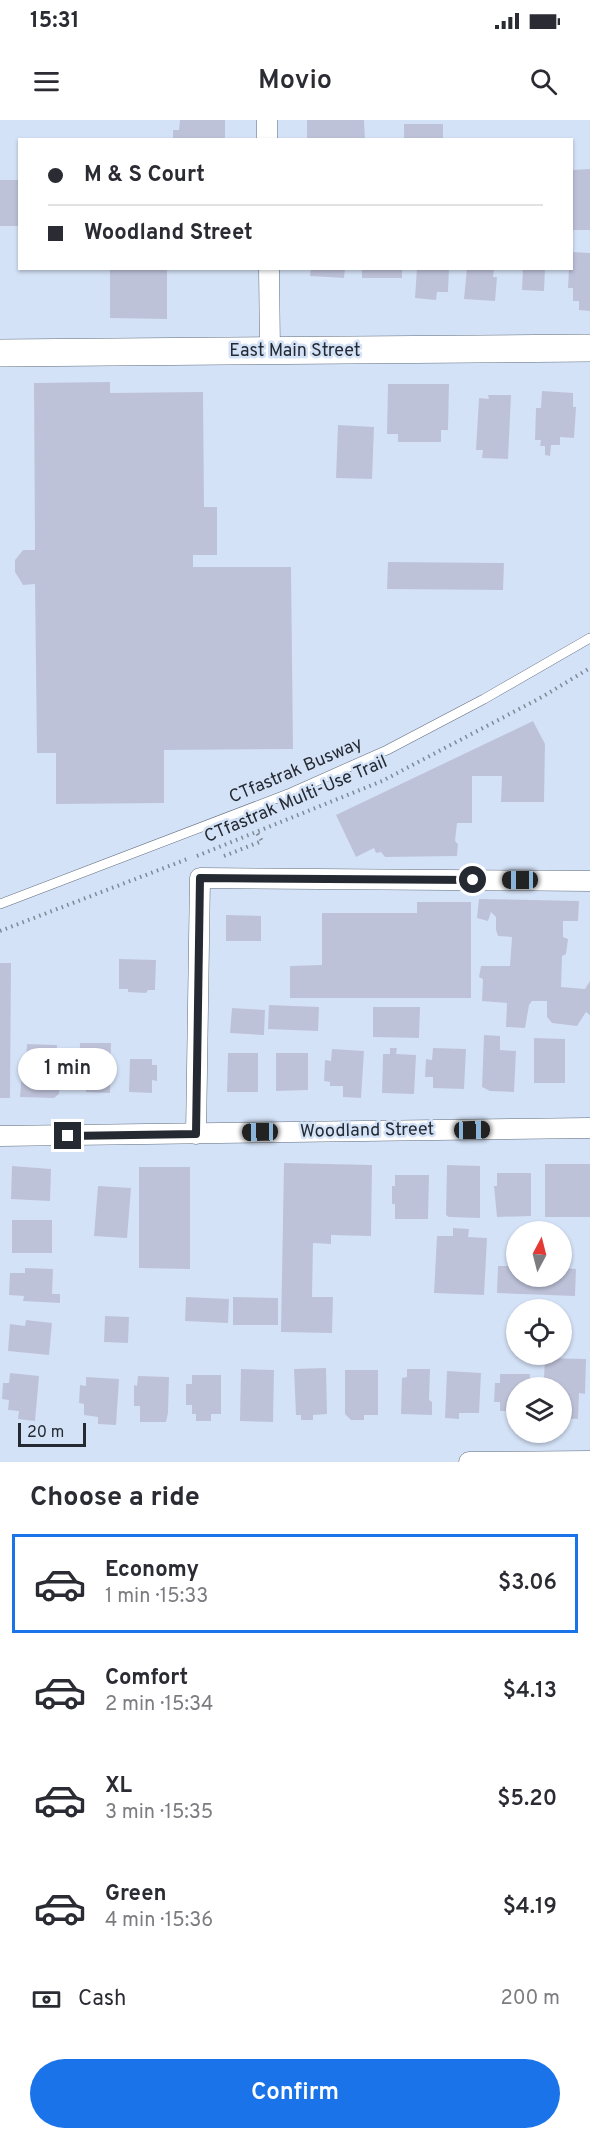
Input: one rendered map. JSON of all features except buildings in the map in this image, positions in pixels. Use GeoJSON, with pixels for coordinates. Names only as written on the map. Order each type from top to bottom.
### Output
{"type":"FeatureCollection","features":[{"type":"Feature","properties":{"kind":"main road","name":"East Main Street"},"geometry":{"type":"LineString","coordinates":[[0,353],[590,348]]}},
{"type":"Feature","properties":{"kind":"street"},"geometry":{"type":"LineString","coordinates":[[267,120],[267,138]]}},
{"type":"Feature","properties":{"kind":"street"},"geometry":{"type":"LineString","coordinates":[[269,270],[270,351]]}},
{"type":"Feature","properties":{"kind":"street"},"geometry":{"type":"LineString","coordinates":[[196,1134],[207,878],[590,881]]}},
{"type":"Feature","properties":{"kind":"street","name":"Woodland Street"},"geometry":{"type":"LineString","coordinates":[[0,1136],[590,1128]]}},
{"type":"Feature","properties":{"kind":"street"},"geometry":{"type":"LineString","coordinates":[[469,1462],[590,1461]]}},
{"type":"Feature","properties":{"kind":"lane","name":"CTfastrak Busway"},"geometry":{"type":"LineString","coordinates":[[0,904],[288,794],[387,750],[493,695],[590,638]]}},
{"type":"Feature","properties":{"kind":"path","name":"CTfastrak Multi-Use Trail"},"geometry":{"type":"LineString","coordinates":[[0,931],[257,833],[382,781],[542,697],[590,668]]}},
{"type":"Feature","properties":{"kind":"path"},"geometry":{"type":"LineString","coordinates":[[207,878],[216,859],[262,841],[257,833]]}},
{"type":"Feature","properties":{"kind":"route"},"geometry":{"type":"LineString","coordinates":[[68,1136],[196,1134],[200,878],[473,880]]}}]}
